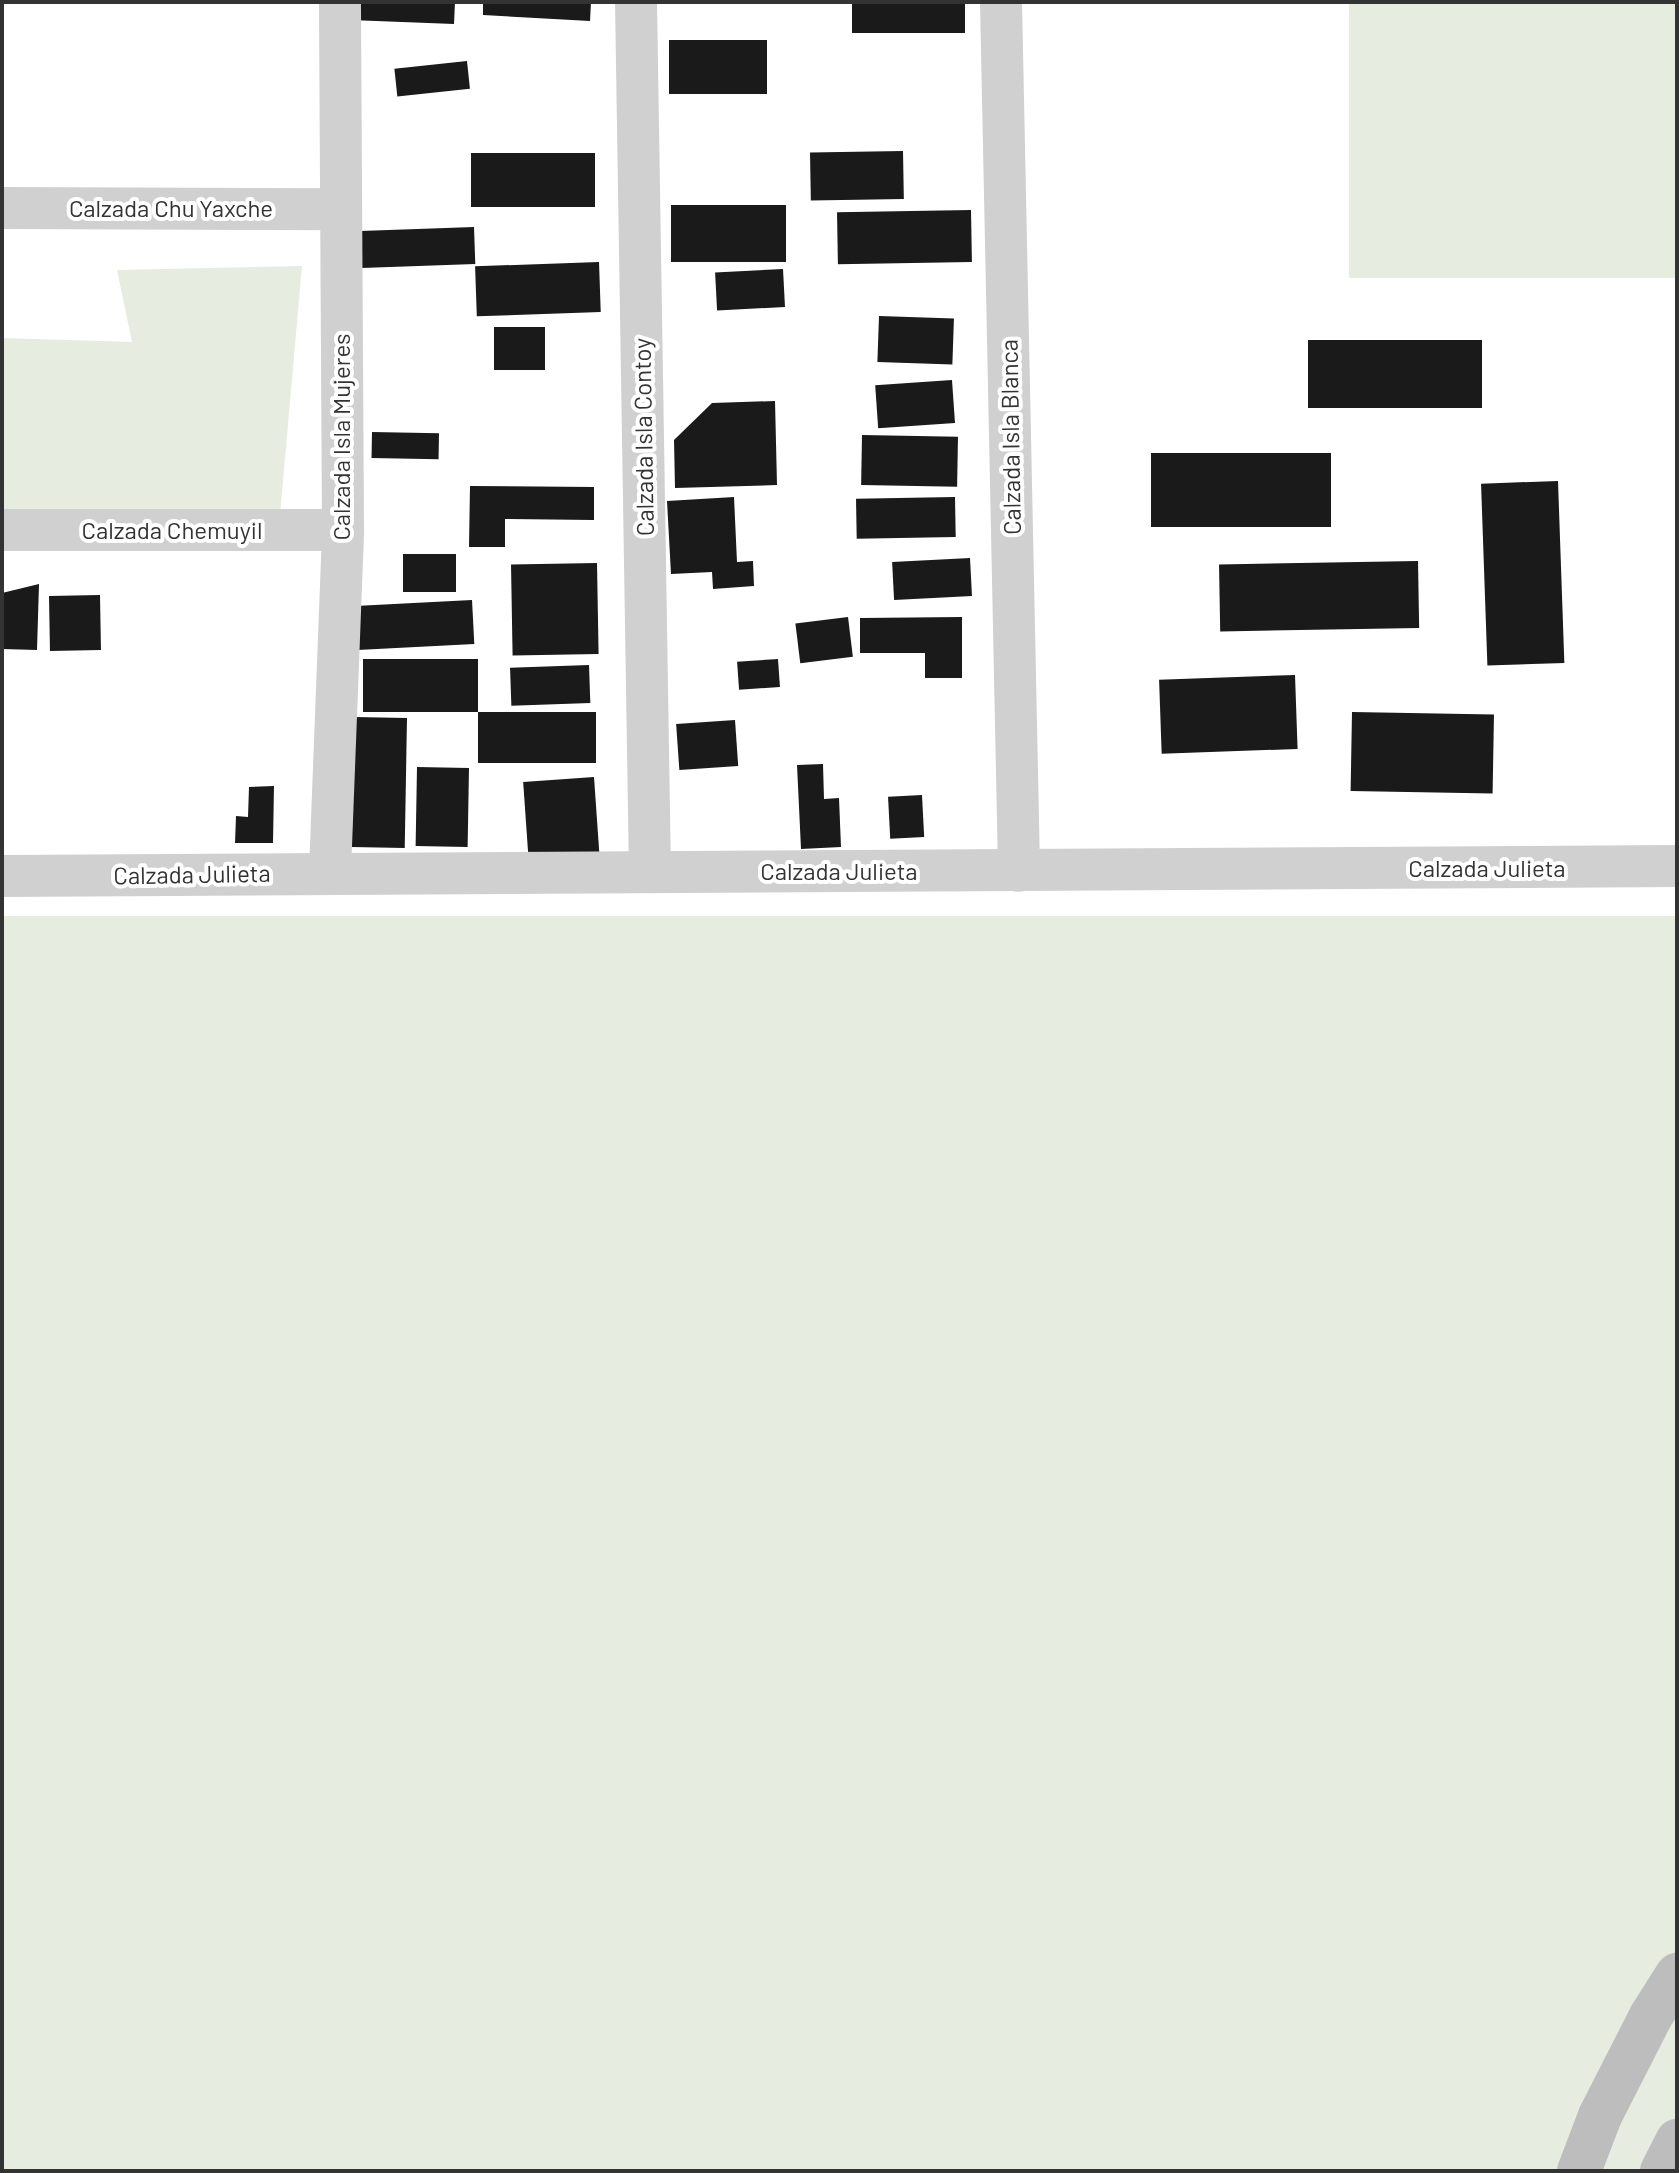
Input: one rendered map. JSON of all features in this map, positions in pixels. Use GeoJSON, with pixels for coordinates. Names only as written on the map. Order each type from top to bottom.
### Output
{"type":"FeatureCollection","features":[{"type":"Feature","properties":{"kind":"main road"},"geometry":{"type":"LineString","coordinates":[[1579,2171],[1607,2103],[1677,1975]]}},
{"type":"Feature","properties":{"kind":"main road"},"geometry":{"type":"LineString","coordinates":[[1662,2171],[1677,2141]]}},
{"type":"Feature","properties":{"kind":"street","name":"Calzada Isla Mujeres"},"geometry":{"type":"LineString","coordinates":[[330,872],[343,530],[340,2]]}},
{"type":"Feature","properties":{"kind":"street","name":"Calzada Isla Contoy"},"geometry":{"type":"LineString","coordinates":[[636,2],[650,872]]}},
{"type":"Feature","properties":{"kind":"street","name":"Calzada Isla Blanca"},"geometry":{"type":"LineString","coordinates":[[1001,2],[1019,871]]}},
{"type":"Feature","properties":{"kind":"street","name":"Calzada Chu Yaxche"},"geometry":{"type":"LineString","coordinates":[[2,208],[339,209]]}},
{"type":"Feature","properties":{"kind":"street","name":"Calzada Chemuyil"},"geometry":{"type":"LineString","coordinates":[[2,530],[343,530]]}},
{"type":"Feature","properties":{"kind":"street","name":"Calzada Julieta"},"geometry":{"type":"LineString","coordinates":[[2,876],[1677,866]]}},
{"type":"Feature","properties":{"kind":"shaded area"},"geometry":{"type":"Polygon","coordinates":[[[1349,2],[1677,2],[1677,278],[1349,278],[1349,2]]]}},
{"type":"Feature","properties":{"kind":"shaded area"},"geometry":{"type":"Polygon","coordinates":[[[302,266],[280,515],[2,515],[2,338],[132,342],[117,270],[302,266]]]}},
{"type":"Feature","properties":{"kind":"shaded area"},"geometry":{"type":"Polygon","coordinates":[[[2,916],[1677,916],[1677,2171],[2,2171],[2,916]]]}},
{"type":"Feature","properties":{"kind":"building"},"geometry":{"type":"Polygon","coordinates":[[[351,2],[455,2],[454,24],[350,20],[351,2]]]}},
{"type":"Feature","properties":{"kind":"building"},"geometry":{"type":"Polygon","coordinates":[[[483,2],[591,2],[590,21],[483,15],[483,2]]]}},
{"type":"Feature","properties":{"kind":"building"},"geometry":{"type":"Polygon","coordinates":[[[852,2],[965,2],[965,33],[852,33],[852,2]]]}},
{"type":"Feature","properties":{"kind":"building"},"geometry":{"type":"Polygon","coordinates":[[[669,40],[767,40],[767,94],[669,94],[669,40]]]}},
{"type":"Feature","properties":{"kind":"building"},"geometry":{"type":"Polygon","coordinates":[[[467,61],[470,89],[397,96],[394,69],[467,61]]]}},
{"type":"Feature","properties":{"kind":"building"},"geometry":{"type":"Polygon","coordinates":[[[903,151],[904,199],[811,201],[810,153],[903,151]]]}},
{"type":"Feature","properties":{"kind":"building"},"geometry":{"type":"Polygon","coordinates":[[[471,153],[595,153],[595,207],[471,207],[471,153]]]}},
{"type":"Feature","properties":{"kind":"building"},"geometry":{"type":"Polygon","coordinates":[[[671,205],[786,205],[786,262],[671,262],[671,205]]]}},
{"type":"Feature","properties":{"kind":"building"},"geometry":{"type":"Polygon","coordinates":[[[971,210],[972,262],[838,264],[837,212],[971,210]]]}},
{"type":"Feature","properties":{"kind":"building"},"geometry":{"type":"Polygon","coordinates":[[[474,227],[475,264],[354,268],[353,231],[474,227]]]}},
{"type":"Feature","properties":{"kind":"building"},"geometry":{"type":"Polygon","coordinates":[[[599,262],[601,312],[477,316],[475,266],[599,262]]]}},
{"type":"Feature","properties":{"kind":"building"},"geometry":{"type":"Polygon","coordinates":[[[783,269],[785,307],[717,311],[715,273],[783,269]]]}},
{"type":"Feature","properties":{"kind":"building"},"geometry":{"type":"Polygon","coordinates":[[[879,316],[954,319],[952,365],[877,362],[879,316]]]}},
{"type":"Feature","properties":{"kind":"building"},"geometry":{"type":"Polygon","coordinates":[[[494,327],[545,327],[545,370],[494,370],[494,327]]]}},
{"type":"Feature","properties":{"kind":"building"},"geometry":{"type":"Polygon","coordinates":[[[1308,340],[1482,340],[1482,408],[1308,408],[1308,340]]]}},
{"type":"Feature","properties":{"kind":"building"},"geometry":{"type":"Polygon","coordinates":[[[952,380],[955,423],[878,428],[875,385],[952,380]]]}},
{"type":"Feature","properties":{"kind":"building"},"geometry":{"type":"Polygon","coordinates":[[[775,401],[777,485],[675,488],[674,440],[712,403],[775,401]]]}},
{"type":"Feature","properties":{"kind":"building"},"geometry":{"type":"Polygon","coordinates":[[[372,432],[439,433],[439,459],[372,458],[372,432]]]}},
{"type":"Feature","properties":{"kind":"building"},"geometry":{"type":"Polygon","coordinates":[[[862,435],[958,437],[957,487],[861,485],[862,435]]]}},
{"type":"Feature","properties":{"kind":"building"},"geometry":{"type":"Polygon","coordinates":[[[1151,453],[1331,453],[1331,527],[1151,527],[1151,453]]]}},
{"type":"Feature","properties":{"kind":"building"},"geometry":{"type":"Polygon","coordinates":[[[1558,481],[1564,663],[1487,666],[1481,484],[1558,481]]]}},
{"type":"Feature","properties":{"kind":"building"},"geometry":{"type":"Polygon","coordinates":[[[470,486],[594,487],[594,520],[505,519],[505,547],[469,547],[470,486]]]}},
{"type":"Feature","properties":{"kind":"building"},"geometry":{"type":"Polygon","coordinates":[[[734,497],[737,562],[753,561],[754,586],[713,589],[712,572],[671,574],[667,501],[734,497]]]}},
{"type":"Feature","properties":{"kind":"building"},"geometry":{"type":"Polygon","coordinates":[[[955,497],[956,537],[857,539],[856,499],[955,497]]]}},
{"type":"Feature","properties":{"kind":"building"},"geometry":{"type":"Polygon","coordinates":[[[403,554],[456,554],[456,592],[403,592],[403,554]]]}},
{"type":"Feature","properties":{"kind":"building"},"geometry":{"type":"Polygon","coordinates":[[[970,558],[972,596],[894,600],[892,562],[970,558]]]}},
{"type":"Feature","properties":{"kind":"building"},"geometry":{"type":"Polygon","coordinates":[[[1418,561],[1419,628],[1220,631],[1219,564],[1418,561]]]}},
{"type":"Feature","properties":{"kind":"building"},"geometry":{"type":"Polygon","coordinates":[[[597,563],[599,654],[513,655],[511,565],[597,563]]]}},
{"type":"Feature","properties":{"kind":"building"},"geometry":{"type":"Polygon","coordinates":[[[39,584],[37,650],[2,649],[2,593],[39,584]]]}},
{"type":"Feature","properties":{"kind":"building"},"geometry":{"type":"Polygon","coordinates":[[[100,595],[101,650],[50,651],[49,596],[100,595]]]}},
{"type":"Feature","properties":{"kind":"building"},"geometry":{"type":"Polygon","coordinates":[[[472,600],[474,644],[357,650],[355,606],[472,600]]]}},
{"type":"Feature","properties":{"kind":"building"},"geometry":{"type":"Polygon","coordinates":[[[848,617],[853,657],[800,663],[795,623],[848,617]]]}},
{"type":"Feature","properties":{"kind":"building"},"geometry":{"type":"Polygon","coordinates":[[[962,617],[962,678],[925,678],[925,653],[860,653],[860,618],[962,617]]]}},
{"type":"Feature","properties":{"kind":"building"},"geometry":{"type":"Polygon","coordinates":[[[363,659],[478,659],[478,712],[363,712],[363,659]]]}},
{"type":"Feature","properties":{"kind":"building"},"geometry":{"type":"Polygon","coordinates":[[[778,659],[780,687],[739,690],[737,662],[778,659]]]}},
{"type":"Feature","properties":{"kind":"building"},"geometry":{"type":"Polygon","coordinates":[[[589,665],[590,703],[511,706],[510,668],[589,665]]]}},
{"type":"Feature","properties":{"kind":"building"},"geometry":{"type":"Polygon","coordinates":[[[1295,675],[1298,749],[1162,754],[1159,680],[1295,675]]]}},
{"type":"Feature","properties":{"kind":"building"},"geometry":{"type":"Polygon","coordinates":[[[478,712],[596,712],[596,763],[478,763],[478,712]]]}},
{"type":"Feature","properties":{"kind":"building"},"geometry":{"type":"Polygon","coordinates":[[[1352,712],[1494,714],[1493,793],[1351,791],[1352,712]]]}},
{"type":"Feature","properties":{"kind":"building"},"geometry":{"type":"Polygon","coordinates":[[[354,717],[407,718],[405,848],[352,847],[354,717]]]}},
{"type":"Feature","properties":{"kind":"building"},"geometry":{"type":"Polygon","coordinates":[[[735,720],[738,766],[679,770],[676,724],[735,720]]]}},
{"type":"Feature","properties":{"kind":"building"},"geometry":{"type":"Polygon","coordinates":[[[823,764],[824,799],[839,798],[841,847],[801,849],[797,765],[823,764]]]}},
{"type":"Feature","properties":{"kind":"building"},"geometry":{"type":"Polygon","coordinates":[[[417,767],[469,768],[468,847],[416,846],[417,767]]]}},
{"type":"Feature","properties":{"kind":"building"},"geometry":{"type":"Polygon","coordinates":[[[594,777],[599,854],[529,859],[523,782],[594,777]]]}},
{"type":"Feature","properties":{"kind":"building"},"geometry":{"type":"Polygon","coordinates":[[[274,786],[273,843],[235,843],[236,816],[248,817],[249,787],[274,786]]]}},
{"type":"Feature","properties":{"kind":"building"},"geometry":{"type":"Polygon","coordinates":[[[922,795],[924,837],[890,839],[888,797],[922,795]]]}}]}
